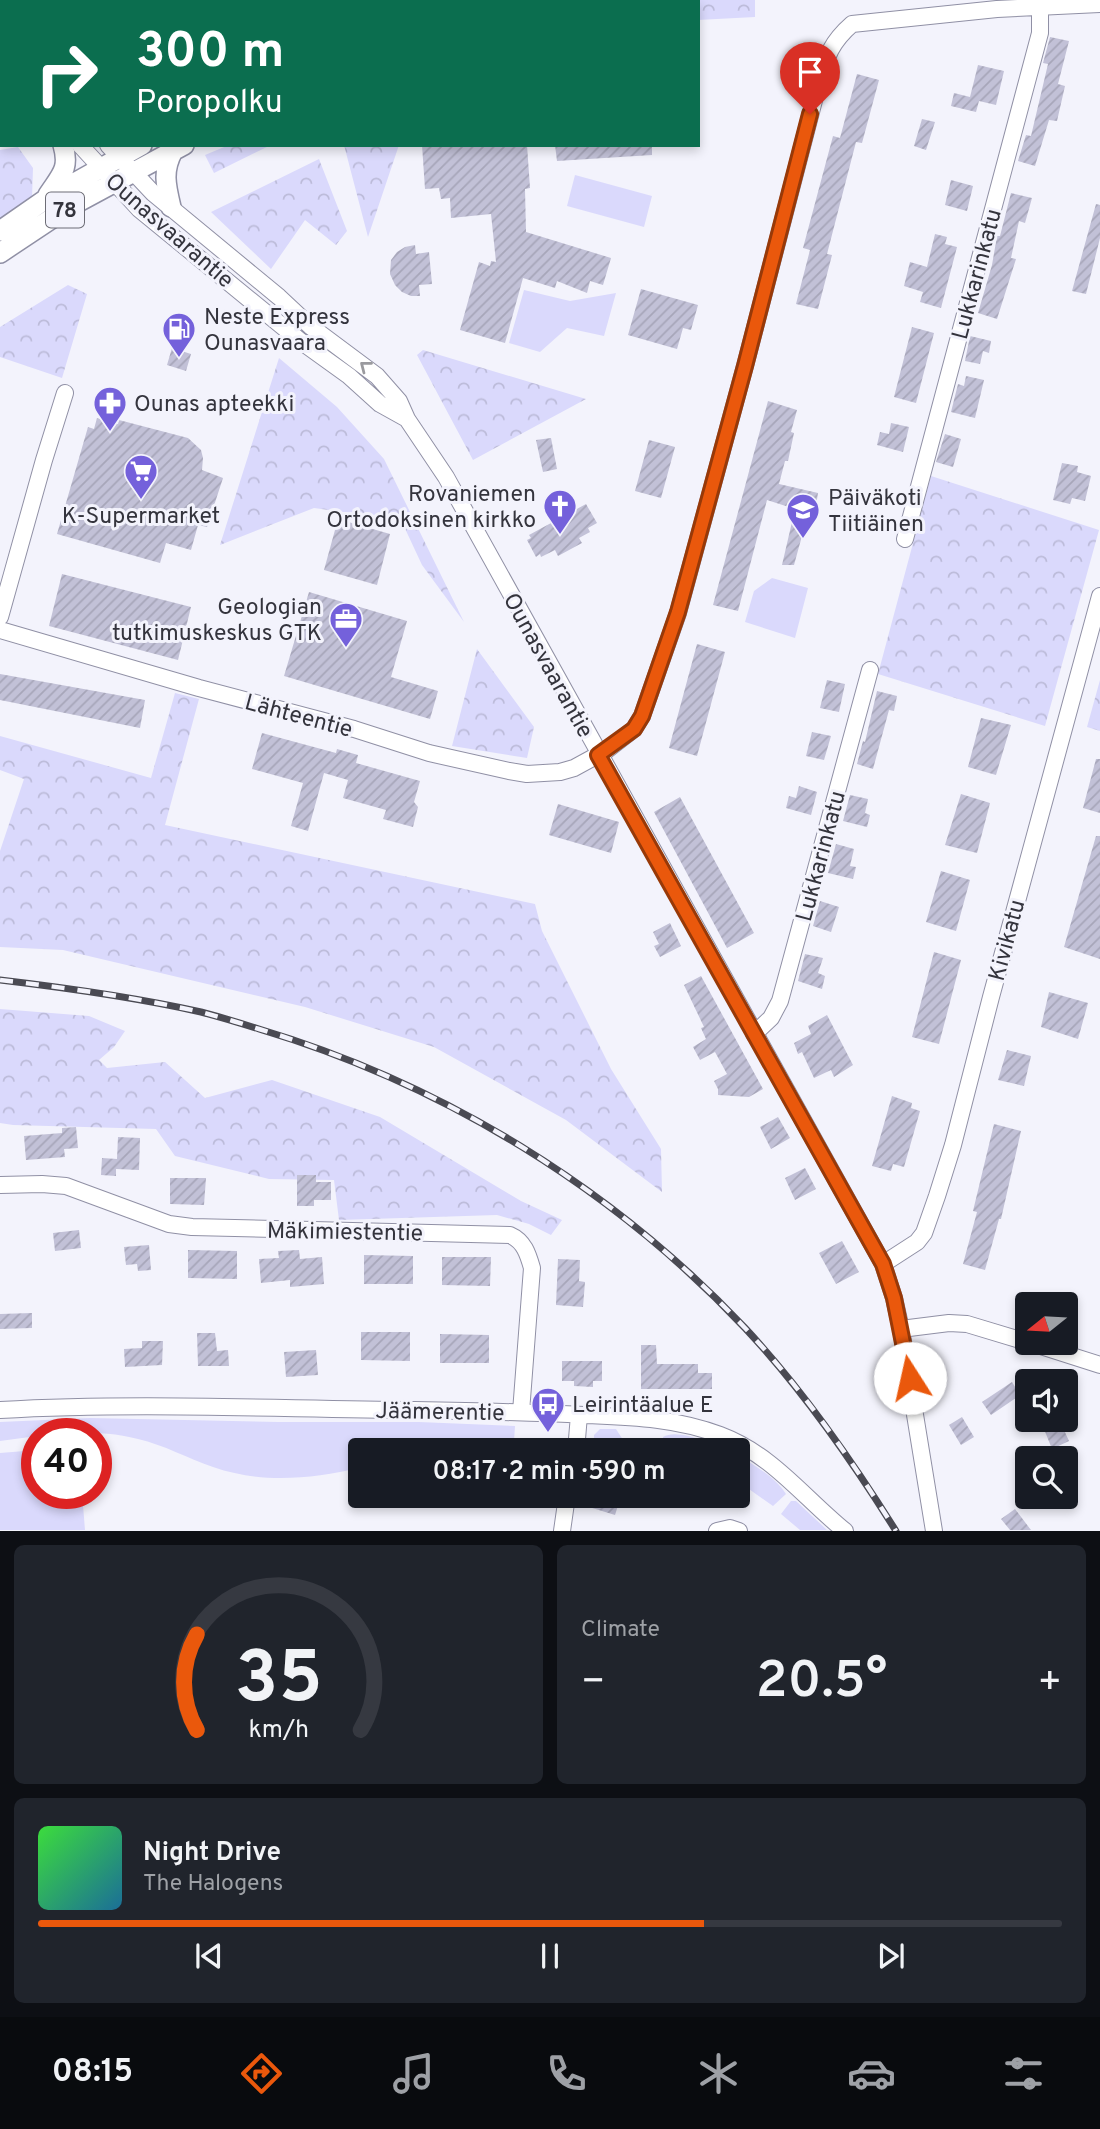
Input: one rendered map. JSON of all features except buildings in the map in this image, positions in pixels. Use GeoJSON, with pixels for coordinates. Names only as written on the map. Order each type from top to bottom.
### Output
{"type":"FeatureCollection","features":[{"type":"Feature","properties":{"kind":"main road"},"geometry":{"type":"LineString","coordinates":[[46,199],[64,171],[66,163],[63,147]]}},
{"type":"Feature","properties":{"kind":"main road","name":"78"},"geometry":{"type":"LineString","coordinates":[[0,253],[69,207],[107,175],[113,151],[132,147]]}},
{"type":"Feature","properties":{"kind":"main road"},"geometry":{"type":"LineString","coordinates":[[171,208],[164,178],[166,162],[178,148]]}},
{"type":"Feature","properties":{"kind":"main road","name":"78"},"geometry":{"type":"LineString","coordinates":[[0,231],[46,199],[107,175],[132,172],[178,148]]}},
{"type":"Feature","properties":{"kind":"street","name":"Lähteentie"},"geometry":{"type":"LineString","coordinates":[[0,630],[429,752],[518,772],[559,772],[574,768],[598,755],[634,729],[642,716],[678,612],[827,55],[838,36],[852,24],[996,4],[1040,8],[1100,4]]}},
{"type":"Feature","properties":{"kind":"street","name":"Lukkarinkatu"},"geometry":{"type":"LineString","coordinates":[[905,539],[1040,33],[1040,8]]}},
{"type":"Feature","properties":{"kind":"street","name":"Ounasvaarantie"},"geometry":{"type":"LineString","coordinates":[[82,147],[139,209],[299,340],[349,376],[380,404],[407,419]]}},
{"type":"Feature","properties":{"kind":"street","name":"Ounasvaarantie"},"geometry":{"type":"LineString","coordinates":[[113,151],[171,208],[310,326],[377,376],[391,390],[446,477],[883,1264],[901,1329],[934,1531]]}},
{"type":"Feature","properties":{"kind":"street"},"geometry":{"type":"LineString","coordinates":[[0,617],[65,393]]}},
{"type":"Feature","properties":{"kind":"street","name":"Kivikatu"},"geometry":{"type":"LineString","coordinates":[[883,1264],[917,1242],[924,1233],[937,1196],[1100,596]]}},
{"type":"Feature","properties":{"kind":"street","name":"Lukkarinkatu"},"geometry":{"type":"LineString","coordinates":[[754,1034],[771,1018],[780,1001],[870,670]]}},
{"type":"Feature","properties":{"kind":"street","name":"Mäkimiestentie"},"geometry":{"type":"LineString","coordinates":[[0,1185],[66,1186],[169,1224],[192,1227],[510,1235],[518,1238],[528,1252],[532,1268],[521,1412]]}},
{"type":"Feature","properties":{"kind":"street"},"geometry":{"type":"LineString","coordinates":[[901,1329],[949,1322],[967,1324],[1015,1338]]}},
{"type":"Feature","properties":{"kind":"street"},"geometry":{"type":"LineString","coordinates":[[1069,1355],[1100,1365]]}},
{"type":"Feature","properties":{"kind":"street","name":"Jäämerentie"},"geometry":{"type":"LineString","coordinates":[[0,1410],[163,1407],[521,1412],[665,1421],[716,1434],[757,1453],[775,1466],[845,1531]]}},
{"type":"Feature","properties":{"kind":"street"},"geometry":{"type":"LineString","coordinates":[[577,1438],[579,1415]]}},
{"type":"Feature","properties":{"kind":"street"},"geometry":{"type":"LineString","coordinates":[[562,1531],[566,1508]]}},
{"type":"Feature","properties":{"kind":"street"},"geometry":{"type":"LineString","coordinates":[[717,1531],[730,1528],[739,1531]]}},
{"type":"Feature","properties":{"kind":"green space"},"geometry":{"type":"Polygon","coordinates":[[[700,0],[755,0],[755,17],[700,20],[700,0]]]}},
{"type":"Feature","properties":{"kind":"green space"},"geometry":{"type":"Polygon","coordinates":[[[18,147],[33,168],[32,198],[0,219],[0,150],[18,147]]]}},
{"type":"Feature","properties":{"kind":"green space"},"geometry":{"type":"Polygon","coordinates":[[[224,147],[267,147],[214,173],[205,155],[224,147]]]}},
{"type":"Feature","properties":{"kind":"green space"},"geometry":{"type":"Polygon","coordinates":[[[345,147],[398,147],[368,237],[345,147]]]}},
{"type":"Feature","properties":{"kind":"green space"},"geometry":{"type":"Polygon","coordinates":[[[319,159],[347,231],[336,245],[305,220],[271,269],[211,212],[319,159]]]}},
{"type":"Feature","properties":{"kind":"green space"},"geometry":{"type":"Polygon","coordinates":[[[575,175],[652,196],[644,227],[567,206],[575,175]]]}},
{"type":"Feature","properties":{"kind":"green space"},"geometry":{"type":"Polygon","coordinates":[[[68,285],[87,294],[62,378],[0,357],[0,327],[68,285]]]}},
{"type":"Feature","properties":{"kind":"green space"},"geometry":{"type":"Polygon","coordinates":[[[524,290],[570,301],[616,293],[604,336],[567,328],[540,352],[509,343],[524,290]]]}},
{"type":"Feature","properties":{"kind":"green space"},"geometry":{"type":"Polygon","coordinates":[[[423,350],[586,399],[473,460],[417,355],[423,350]]]}},
{"type":"Feature","properties":{"kind":"green space"},"geometry":{"type":"Polygon","coordinates":[[[279,358],[337,407],[384,459],[464,622],[422,565],[401,520],[314,508],[220,545],[279,358]]]}},
{"type":"Feature","properties":{"kind":"green space"},"geometry":{"type":"Polygon","coordinates":[[[931,476],[1099,530],[1045,726],[878,674],[931,476]]]}},
{"type":"Feature","properties":{"kind":"green space"},"geometry":{"type":"Polygon","coordinates":[[[772,578],[808,588],[795,638],[745,622],[754,591],[772,578]]]}},
{"type":"Feature","properties":{"kind":"green space"},"geometry":{"type":"Polygon","coordinates":[[[477,649],[534,727],[527,758],[452,746],[477,649]]]}},
{"type":"Feature","properties":{"kind":"green space"},"geometry":{"type":"Polygon","coordinates":[[[1100,680],[1100,731],[1087,727],[1100,680]]]}},
{"type":"Feature","properties":{"kind":"green space"},"geometry":{"type":"Polygon","coordinates":[[[175,693],[199,699],[165,825],[535,904],[542,931],[611,1069],[661,1149],[662,1192],[566,1120],[434,1047],[305,1007],[63,950],[0,947],[0,851],[24,779],[0,770],[0,736],[151,778],[175,693]]]}},
{"type":"Feature","properties":{"kind":"green space"},"geometry":{"type":"Polygon","coordinates":[[[0,1009],[89,1016],[125,1031],[114,1047],[99,1060],[107,1068],[165,1062],[205,1098],[272,1080],[380,1117],[521,1201],[562,1220],[551,1235],[529,1224],[497,1215],[339,1220],[334,1180],[269,1179],[175,1156],[156,1129],[0,1123],[0,1009]]]}},
{"type":"Feature","properties":{"kind":"green space"},"geometry":{"type":"Polygon","coordinates":[[[112,1418],[419,1422],[515,1426],[514,1438],[348,1438],[348,1470],[286,1478],[231,1472],[148,1442],[113,1434],[112,1418]]]}},
{"type":"Feature","properties":{"kind":"green space"},"geometry":{"type":"Polygon","coordinates":[[[21,1421],[21,1438],[0,1441],[0,1422],[21,1421]]]}},
{"type":"Feature","properties":{"kind":"green space"},"geometry":{"type":"Polygon","coordinates":[[[600,1429],[616,1429],[622,1438],[594,1438],[600,1429]]]}},
{"type":"Feature","properties":{"kind":"green space"},"geometry":{"type":"Polygon","coordinates":[[[677,1434],[695,1438],[663,1438],[677,1434]]]}},
{"type":"Feature","properties":{"kind":"green space"},"geometry":{"type":"Polygon","coordinates":[[[21,1451],[21,1509],[83,1509],[85,1530],[0,1530],[0,1453],[21,1451]]]}},
{"type":"Feature","properties":{"kind":"green space"},"geometry":{"type":"Polygon","coordinates":[[[750,1463],[771,1477],[786,1494],[773,1506],[750,1490],[750,1463]]]}},
{"type":"Feature","properties":{"kind":"green space"},"geometry":{"type":"Polygon","coordinates":[[[791,1501],[796,1501],[827,1530],[800,1530],[781,1514],[791,1501]]]}},
{"type":"Feature","properties":{"kind":"railway"},"geometry":{"type":"LineString","coordinates":[[0,980],[151,1002],[201,1012],[259,1029],[394,1079],[459,1111],[522,1147],[582,1186],[639,1230],[694,1277],[745,1328],[787,1376],[825,1426],[896,1531]]}},
{"type":"Feature","properties":{"kind":"place","name":"Neste Express Ounasvaara"},"geometry":{"type":"Point","coordinates":[179,359]}},
{"type":"Feature","properties":{"kind":"place","name":"Ounas apteekki"},"geometry":{"type":"Point","coordinates":[110,433]}},
{"type":"Feature","properties":{"kind":"place","name":"K-Supermarket"},"geometry":{"type":"Point","coordinates":[141,501]}},
{"type":"Feature","properties":{"kind":"place","name":"Rovaniemen Ortodoksinen kirkko"},"geometry":{"type":"Point","coordinates":[560,536]}},
{"type":"Feature","properties":{"kind":"place","name":"Päiväkoti Tiitiäinen"},"geometry":{"type":"Point","coordinates":[803,540]}},
{"type":"Feature","properties":{"kind":"place","name":"Geologian tutkimuskeskus GTK"},"geometry":{"type":"Point","coordinates":[346,649]}},
{"type":"Feature","properties":{"kind":"place","name":"Leirintäalue E"},"geometry":{"type":"Point","coordinates":[548,1434]}},
{"type":"Feature","properties":{"kind":"route"},"geometry":{"type":"LineString","coordinates":[[810,114],[678,612],[642,716],[634,729],[598,755],[618,786],[883,1264],[894,1298],[910,1378]]}}]}
